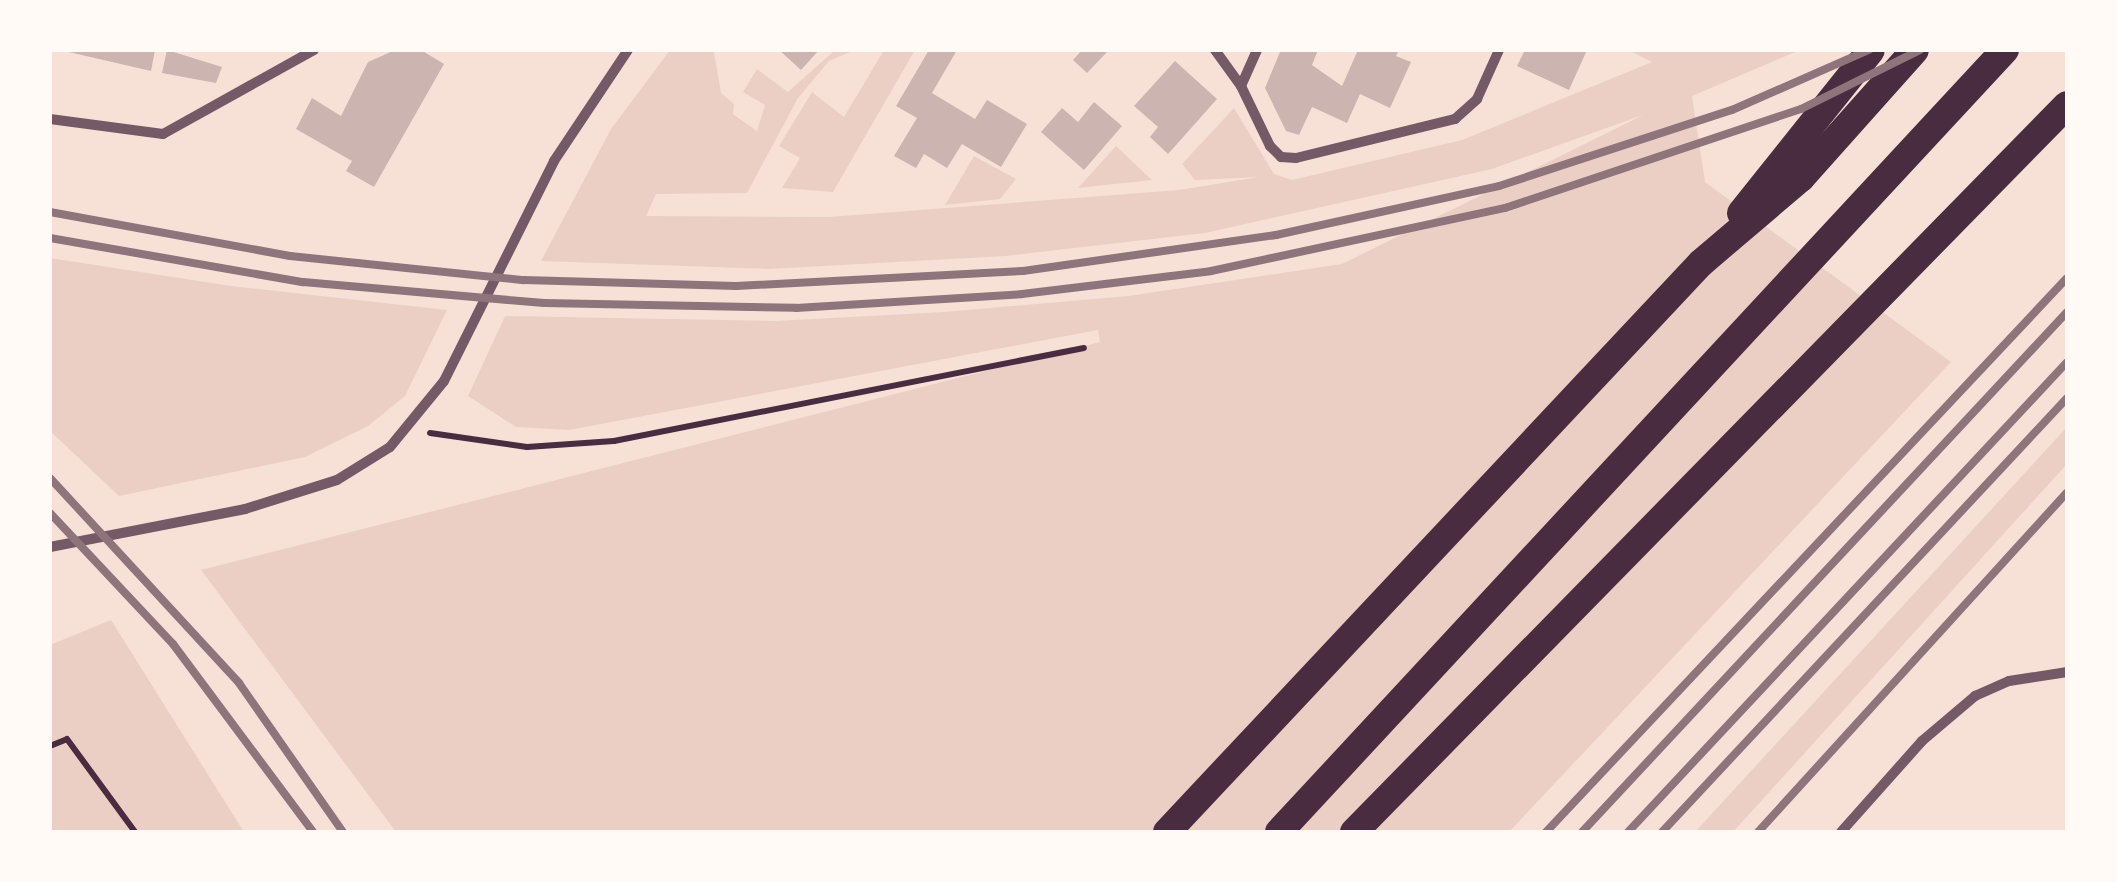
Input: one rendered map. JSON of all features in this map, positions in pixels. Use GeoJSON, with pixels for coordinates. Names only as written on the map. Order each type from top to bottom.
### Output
{"type":"FeatureCollection","features":[{"type":"Feature","properties":{"kind":"highway"},"geometry":{"type":"LineString","coordinates":[[1167,832],[1701,263],[1871,50]]}},
{"type":"Feature","properties":{"kind":"highway"},"geometry":{"type":"LineString","coordinates":[[1701,263],[1801,178],[1916,50]]}},
{"type":"Feature","properties":{"kind":"highway"},"geometry":{"type":"LineString","coordinates":[[1279,832],[2005,50]]}},
{"type":"Feature","properties":{"kind":"highway"},"geometry":{"type":"LineString","coordinates":[[1354,832],[2067,104]]}},
{"type":"Feature","properties":{"kind":"street"},"geometry":{"type":"LineString","coordinates":[[50,119],[163,134],[314,50]]}},
{"type":"Feature","properties":{"kind":"street"},"geometry":{"type":"LineString","coordinates":[[50,547],[244,508],[325,484],[410,428],[473,324],[554,161],[628,50]]}},
{"type":"Feature","properties":{"kind":"street"},"geometry":{"type":"LineString","coordinates":[[1214,50],[1242,86],[1270,146],[1281,156],[1296,158],[1455,120],[1477,99],[1500,50]]}},
{"type":"Feature","properties":{"kind":"street"},"geometry":{"type":"LineString","coordinates":[[1242,86],[1257,50]]}},
{"type":"Feature","properties":{"kind":"street"},"geometry":{"type":"LineString","coordinates":[[1841,832],[1922,741],[1976,696],[2009,682],[2067,672]]}},
{"type":"Feature","properties":{"kind":"path"},"geometry":{"type":"LineString","coordinates":[[410,428],[498,445],[566,447],[670,433],[1084,348]]}},
{"type":"Feature","properties":{"kind":"path"},"geometry":{"type":"LineString","coordinates":[[50,746],[66,739],[135,832]]}},
{"type":"Feature","properties":{"kind":"shaded area"},"geometry":{"type":"Polygon","coordinates":[[[670,50],[714,52],[721,93],[734,104],[733,114],[757,131],[765,105],[743,92],[757,69],[788,92],[835,50],[855,50],[829,61],[798,98],[747,193],[656,194],[646,216],[829,217],[1179,190],[1259,177],[1195,180],[1182,164],[1234,108],[1274,174],[1292,180],[1462,140],[1652,62],[1628,50],[1800,50],[1692,96],[1705,182],[1951,362],[1509,832],[396,832],[201,570],[1100,342],[1098,330],[569,430],[516,427],[468,396],[505,316],[775,321],[944,312],[1128,296],[1342,264],[1643,115],[1492,169],[1205,233],[1006,256],[769,269],[541,261],[611,129],[670,50]]]}},
{"type":"Feature","properties":{"kind":"shaded area"},"geometry":{"type":"Polygon","coordinates":[[[884,50],[915,50],[833,192],[782,188],[800,158],[779,146],[812,92],[844,117],[884,50]]]}},
{"type":"Feature","properties":{"kind":"shaded area"},"geometry":{"type":"Polygon","coordinates":[[[1116,146],[1152,180],[1078,188],[1116,146]]]}},
{"type":"Feature","properties":{"kind":"shaded area"},"geometry":{"type":"Polygon","coordinates":[[[974,156],[1016,179],[1000,199],[945,205],[974,156]]]}},
{"type":"Feature","properties":{"kind":"shaded area"},"geometry":{"type":"Polygon","coordinates":[[[50,258],[231,286],[447,310],[405,396],[368,426],[305,457],[119,496],[50,431],[50,258]]]}},
{"type":"Feature","properties":{"kind":"shaded area"},"geometry":{"type":"Polygon","coordinates":[[[2067,427],[2067,464],[1733,832],[1695,832],[2067,427]]]}},
{"type":"Feature","properties":{"kind":"shaded area"},"geometry":{"type":"Polygon","coordinates":[[[111,620],[244,832],[50,832],[50,645],[111,620]]]}},
{"type":"Feature","properties":{"kind":"building"},"geometry":{"type":"Polygon","coordinates":[[[60,50],[155,50],[151,71],[60,50]]]}},
{"type":"Feature","properties":{"kind":"building"},"geometry":{"type":"Polygon","coordinates":[[[167,50],[222,67],[216,83],[162,73],[167,50]]]}},
{"type":"Feature","properties":{"kind":"building"},"geometry":{"type":"Polygon","coordinates":[[[395,50],[421,50],[444,64],[374,187],[346,171],[352,161],[296,129],[312,98],[341,116],[368,62],[395,50]]]}},
{"type":"Feature","properties":{"kind":"building"},"geometry":{"type":"Polygon","coordinates":[[[779,50],[819,50],[801,70],[779,50]]]}},
{"type":"Feature","properties":{"kind":"building"},"geometry":{"type":"Polygon","coordinates":[[[929,50],[957,50],[932,93],[975,119],[987,100],[1027,124],[1001,167],[962,144],[947,168],[924,154],[916,168],[894,156],[917,118],[896,106],[929,50]]]}},
{"type":"Feature","properties":{"kind":"building"},"geometry":{"type":"Polygon","coordinates":[[[1082,50],[1109,50],[1087,73],[1073,60],[1082,50]]]}},
{"type":"Feature","properties":{"kind":"building"},"geometry":{"type":"Polygon","coordinates":[[[1318,50],[1312,65],[1342,86],[1358,50],[1399,50],[1396,56],[1411,62],[1390,108],[1360,94],[1347,123],[1312,107],[1299,135],[1286,131],[1265,88],[1280,52],[1318,50]]]}},
{"type":"Feature","properties":{"kind":"building"},"geometry":{"type":"Polygon","coordinates":[[[1525,50],[1587,50],[1569,90],[1517,66],[1525,50]]]}},
{"type":"Feature","properties":{"kind":"building"},"geometry":{"type":"Polygon","coordinates":[[[1175,61],[1217,99],[1168,154],[1150,137],[1158,127],[1134,106],[1175,61]]]}},
{"type":"Feature","properties":{"kind":"building"},"geometry":{"type":"Polygon","coordinates":[[[1094,102],[1122,126],[1084,170],[1041,132],[1062,108],[1078,122],[1094,102]]]}},
{"type":"Feature","properties":{"kind":"railway"},"geometry":{"type":"LineString","coordinates":[[50,212],[290,256],[524,280],[736,286],[1023,271],[1276,235],[1499,186],[1732,110],[1869,50]]}},
{"type":"Feature","properties":{"kind":"railway"},"geometry":{"type":"LineString","coordinates":[[50,238],[303,282],[544,303],[796,308],[1022,294],[1211,271],[1505,208],[1801,109],[1920,50]]}},
{"type":"Feature","properties":{"kind":"railway"},"geometry":{"type":"LineString","coordinates":[[1546,832],[2067,278]]}},
{"type":"Feature","properties":{"kind":"railway"},"geometry":{"type":"LineString","coordinates":[[1582,832],[2067,312]]}},
{"type":"Feature","properties":{"kind":"railway"},"geometry":{"type":"LineString","coordinates":[[1628,832],[2067,362]]}},
{"type":"Feature","properties":{"kind":"railway"},"geometry":{"type":"LineString","coordinates":[[1662,832],[2067,398]]}},
{"type":"Feature","properties":{"kind":"railway"},"geometry":{"type":"LineString","coordinates":[[50,478],[239,683],[343,832]]}},
{"type":"Feature","properties":{"kind":"railway"},"geometry":{"type":"LineString","coordinates":[[1758,832],[2067,493]]}},
{"type":"Feature","properties":{"kind":"railway"},"geometry":{"type":"LineString","coordinates":[[50,513],[173,644],[313,832]]}}]}
